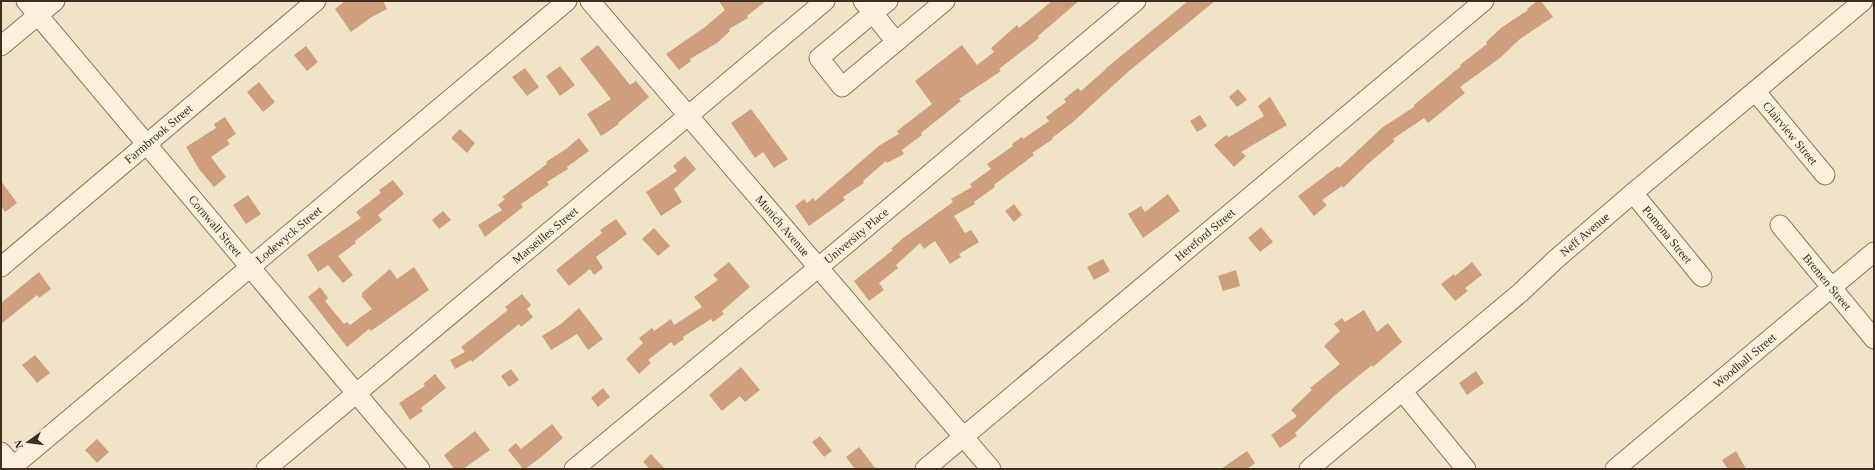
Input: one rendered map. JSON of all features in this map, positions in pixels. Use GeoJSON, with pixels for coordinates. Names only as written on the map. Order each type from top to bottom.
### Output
{"type":"FeatureCollection","features":[{"type":"Feature","properties":{"kind":"street"},"geometry":{"type":"LineString","coordinates":[[1,46],[32,8],[55,1]]}},
{"type":"Feature","properties":{"kind":"street","name":"Farmbrook Street"},"geometry":{"type":"LineString","coordinates":[[1,267],[316,1]]}},
{"type":"Feature","properties":{"kind":"street","name":"Lodewyck Street"},"geometry":{"type":"LineString","coordinates":[[13,468],[249,267],[567,1]]}},
{"type":"Feature","properties":{"kind":"street","name":"Munich Avenue"},"geometry":{"type":"LineString","coordinates":[[590,1],[676,104],[688,114],[991,469]]}},
{"type":"Feature","properties":{"kind":"street","name":"Marseilles Street"},"geometry":{"type":"LineString","coordinates":[[266,469],[688,114],[825,1]]}},
{"type":"Feature","properties":{"kind":"street"},"geometry":{"type":"LineString","coordinates":[[888,1],[868,7],[819,58],[842,87],[945,1]]}},
{"type":"Feature","properties":{"kind":"street","name":"University Place"},"geometry":{"type":"LineString","coordinates":[[574,469],[819,267],[1136,1]]}},
{"type":"Feature","properties":{"kind":"street","name":"Hereford Street"},"geometry":{"type":"LineString","coordinates":[[925,469],[1484,1]]}},
{"type":"Feature","properties":{"kind":"street","name":"Neff Avenue"},"geometry":{"type":"LineString","coordinates":[[1309,469],[1520,292],[1633,193],[1862,1]]}},
{"type":"Feature","properties":{"kind":"street"},"geometry":{"type":"LineString","coordinates":[[868,7],[896,42]]}},
{"type":"Feature","properties":{"kind":"street","name":"Cornwall Street"},"geometry":{"type":"LineString","coordinates":[[32,8],[420,469]]}},
{"type":"Feature","properties":{"kind":"street","name":"Clairview Street"},"geometry":{"type":"LineString","coordinates":[[1755,91],[1825,176]]}},
{"type":"Feature","properties":{"kind":"street","name":"Pomona Street"},"geometry":{"type":"LineString","coordinates":[[1633,193],[1702,277]]}},
{"type":"Feature","properties":{"kind":"street","name":"Bremen Street"},"geometry":{"type":"LineString","coordinates":[[1780,225],[1874,339]]}},
{"type":"Feature","properties":{"kind":"street","name":"Woodhall Street"},"geometry":{"type":"LineString","coordinates":[[1615,469],[1874,252]]}},
{"type":"Feature","properties":{"kind":"street"},"geometry":{"type":"LineString","coordinates":[[1402,391],[1466,469]]}},
{"type":"Feature","properties":{"kind":"street"},"geometry":{"type":"LineString","coordinates":[[1,452],[13,468]]}},
{"type":"Feature","properties":{"kind":"building"},"geometry":{"type":"Polygon","coordinates":[[[345,1],[383,1],[387,9],[370,18],[351,32],[335,9],[345,1]]]}},
{"type":"Feature","properties":{"kind":"building"},"geometry":{"type":"Polygon","coordinates":[[[719,1],[766,1],[747,16],[748,18],[729,29],[730,31],[717,43],[690,59],[691,61],[679,70],[666,54],[705,27],[725,10],[719,1]]]}},
{"type":"Feature","properties":{"kind":"building"},"geometry":{"type":"Polygon","coordinates":[[[1052,1],[1079,1],[1038,36],[1039,38],[999,69],[1001,71],[959,99],[961,101],[921,133],[922,135],[902,150],[904,154],[887,163],[886,161],[863,181],[864,183],[843,197],[845,200],[809,226],[795,206],[804,199],[807,203],[813,198],[815,201],[880,145],[899,134],[897,131],[932,104],[915,81],[962,45],[977,65],[994,52],[991,48],[1017,25],[1019,28],[1052,1]]]}},
{"type":"Feature","properties":{"kind":"building"},"geometry":{"type":"Polygon","coordinates":[[[1188,1],[1215,1],[1129,71],[1073,122],[1052,138],[1053,139],[1032,153],[1034,155],[994,185],[995,187],[974,202],[975,204],[954,216],[965,233],[971,230],[979,242],[959,254],[961,257],[950,264],[935,241],[924,249],[920,243],[896,265],[898,268],[879,283],[884,290],[869,301],[854,281],[893,250],[891,249],[902,239],[953,202],[951,199],[972,187],[970,184],[991,169],[987,164],[1013,146],[1012,144],[1022,137],[1023,139],[1049,121],[1046,117],[1066,102],[1064,99],[1078,88],[1081,91],[1105,69],[1188,1]]]}},
{"type":"Feature","properties":{"kind":"building"},"geometry":{"type":"Polygon","coordinates":[[[1537,1],[1541,1],[1553,17],[1520,39],[1500,58],[1460,87],[1465,93],[1428,123],[1424,118],[1393,139],[1395,141],[1343,188],[1342,186],[1322,200],[1327,205],[1314,216],[1298,196],[1338,166],[1339,168],[1383,127],[1414,107],[1414,105],[1461,66],[1460,65],[1487,44],[1486,42],[1501,28],[1528,10],[1527,9],[1537,1]]]}},
{"type":"Feature","properties":{"kind":"building"},"geometry":{"type":"Polygon","coordinates":[[[598,45],[630,85],[636,81],[649,97],[618,123],[619,124],[601,136],[587,114],[611,99],[580,59],[598,45]]]}},
{"type":"Feature","properties":{"kind":"building"},"geometry":{"type":"Polygon","coordinates":[[[306,46],[318,62],[307,71],[294,55],[306,46]]]}},
{"type":"Feature","properties":{"kind":"building"},"geometry":{"type":"Polygon","coordinates":[[[560,66],[575,85],[560,96],[546,76],[560,66]]]}},
{"type":"Feature","properties":{"kind":"building"},"geometry":{"type":"Polygon","coordinates":[[[525,68],[539,87],[527,96],[512,77],[525,68]]]}},
{"type":"Feature","properties":{"kind":"building"},"geometry":{"type":"Polygon","coordinates":[[[259,82],[275,102],[263,112],[247,92],[259,82]]]}},
{"type":"Feature","properties":{"kind":"building"},"geometry":{"type":"Polygon","coordinates":[[[1238,89],[1247,100],[1237,107],[1229,97],[1238,89]]]}},
{"type":"Feature","properties":{"kind":"building"},"geometry":{"type":"Polygon","coordinates":[[[1270,97],[1287,125],[1241,152],[1246,156],[1234,167],[1214,145],[1226,135],[1229,137],[1264,116],[1258,106],[1270,97]]]}},
{"type":"Feature","properties":{"kind":"building"},"geometry":{"type":"Polygon","coordinates":[[[751,109],[788,159],[774,168],[763,152],[755,158],[731,123],[751,109]]]}},
{"type":"Feature","properties":{"kind":"building"},"geometry":{"type":"Polygon","coordinates":[[[1200,115],[1207,126],[1197,132],[1190,121],[1200,115]]]}},
{"type":"Feature","properties":{"kind":"building"},"geometry":{"type":"Polygon","coordinates":[[[225,117],[236,134],[227,140],[230,144],[211,157],[226,177],[214,187],[199,169],[186,147],[216,128],[214,124],[225,117]]]}},
{"type":"Feature","properties":{"kind":"building"},"geometry":{"type":"Polygon","coordinates":[[[460,129],[475,143],[467,153],[451,138],[460,129]]]}},
{"type":"Feature","properties":{"kind":"building"},"geometry":{"type":"Polygon","coordinates":[[[579,138],[589,151],[567,167],[568,169],[547,182],[549,185],[521,204],[523,207],[485,237],[478,225],[502,210],[498,205],[505,199],[502,197],[579,138]]]}},
{"type":"Feature","properties":{"kind":"building"},"geometry":{"type":"Polygon","coordinates":[[[685,156],[696,169],[674,189],[682,202],[661,216],[646,192],[677,171],[673,166],[685,156]]]}},
{"type":"Feature","properties":{"kind":"building"},"geometry":{"type":"Polygon","coordinates":[[[393,180],[404,194],[378,215],[382,220],[355,241],[356,243],[338,256],[353,275],[343,283],[328,265],[318,272],[307,255],[361,218],[356,212],[381,193],[379,190],[393,180]]]}},
{"type":"Feature","properties":{"kind":"building"},"geometry":{"type":"Polygon","coordinates":[[[1,181],[17,203],[5,212],[1,206],[1,181]]]}},
{"type":"Feature","properties":{"kind":"building"},"geometry":{"type":"Polygon","coordinates":[[[1168,194],[1180,211],[1143,238],[1128,214],[1141,206],[1145,212],[1168,194]]]}},
{"type":"Feature","properties":{"kind":"building"},"geometry":{"type":"Polygon","coordinates":[[[248,195],[261,214],[246,224],[233,205],[248,195]]]}},
{"type":"Feature","properties":{"kind":"building"},"geometry":{"type":"Polygon","coordinates":[[[1014,204],[1022,215],[1014,222],[1005,211],[1014,204]]]}},
{"type":"Feature","properties":{"kind":"building"},"geometry":{"type":"Polygon","coordinates":[[[443,211],[451,220],[439,229],[432,220],[443,211]]]}},
{"type":"Feature","properties":{"kind":"building"},"geometry":{"type":"Polygon","coordinates":[[[616,219],[627,234],[596,257],[603,268],[594,275],[590,269],[569,286],[556,270],[602,233],[600,230],[616,219]]]}},
{"type":"Feature","properties":{"kind":"building"},"geometry":{"type":"Polygon","coordinates":[[[1261,227],[1273,242],[1260,252],[1248,238],[1261,227]]]}},
{"type":"Feature","properties":{"kind":"building"},"geometry":{"type":"Polygon","coordinates":[[[654,228],[670,246],[658,256],[642,239],[654,228]]]}},
{"type":"Feature","properties":{"kind":"building"},"geometry":{"type":"Polygon","coordinates":[[[1103,259],[1110,271],[1094,280],[1087,267],[1103,259]]]}},
{"type":"Feature","properties":{"kind":"building"},"geometry":{"type":"Polygon","coordinates":[[[729,262],[750,287],[722,311],[724,314],[713,322],[711,319],[683,337],[684,339],[674,346],[671,342],[648,360],[651,363],[639,374],[626,359],[643,343],[639,338],[652,328],[654,331],[671,319],[674,325],[702,307],[694,297],[718,280],[713,275],[729,262]]]}},
{"type":"Feature","properties":{"kind":"building"},"geometry":{"type":"Polygon","coordinates":[[[1472,262],[1482,275],[1465,288],[1468,291],[1455,301],[1441,284],[1454,274],[1455,276],[1472,262]]]}},
{"type":"Feature","properties":{"kind":"building"},"geometry":{"type":"Polygon","coordinates":[[[414,267],[429,290],[371,331],[369,329],[347,347],[308,297],[320,287],[328,298],[325,301],[344,324],[347,322],[350,325],[372,309],[362,297],[362,293],[390,269],[397,279],[414,267]]]}},
{"type":"Feature","properties":{"kind":"building"},"geometry":{"type":"Polygon","coordinates":[[[1236,270],[1240,286],[1223,291],[1218,276],[1236,270]]]}},
{"type":"Feature","properties":{"kind":"building"},"geometry":{"type":"Polygon","coordinates":[[[39,272],[51,289],[39,298],[37,295],[1,324],[1,303],[39,272]]]}},
{"type":"Feature","properties":{"kind":"building"},"geometry":{"type":"Polygon","coordinates":[[[522,294],[531,305],[527,309],[533,317],[521,327],[519,324],[472,362],[471,360],[455,369],[450,360],[465,352],[461,347],[508,310],[505,307],[522,294]]]}},
{"type":"Feature","properties":{"kind":"building"},"geometry":{"type":"Polygon","coordinates":[[[579,308],[603,339],[588,350],[577,334],[551,350],[542,336],[561,324],[579,308]]]}},
{"type":"Feature","properties":{"kind":"building"},"geometry":{"type":"Polygon","coordinates":[[[1364,310],[1377,332],[1388,323],[1402,342],[1373,367],[1372,365],[1334,396],[1295,433],[1297,436],[1280,448],[1271,435],[1297,416],[1291,410],[1312,390],[1310,388],[1340,364],[1324,346],[1340,331],[1334,324],[1342,318],[1345,322],[1364,310]]]}},
{"type":"Feature","properties":{"kind":"building"},"geometry":{"type":"Polygon","coordinates":[[[35,355],[50,373],[37,383],[22,365],[35,355]]]}},
{"type":"Feature","properties":{"kind":"building"},"geometry":{"type":"Polygon","coordinates":[[[741,367],[760,390],[745,402],[740,396],[722,411],[709,395],[741,367]]]}},
{"type":"Feature","properties":{"kind":"building"},"geometry":{"type":"Polygon","coordinates":[[[511,369],[519,380],[509,387],[501,376],[511,369]]]}},
{"type":"Feature","properties":{"kind":"building"},"geometry":{"type":"Polygon","coordinates":[[[1476,371],[1484,383],[1467,395],[1459,383],[1476,371]]]}},
{"type":"Feature","properties":{"kind":"building"},"geometry":{"type":"Polygon","coordinates":[[[435,374],[446,388],[421,408],[423,411],[410,420],[399,403],[425,386],[423,384],[435,374]]]}},
{"type":"Feature","properties":{"kind":"building"},"geometry":{"type":"Polygon","coordinates":[[[603,388],[610,397],[598,407],[591,398],[603,388]]]}},
{"type":"Feature","properties":{"kind":"building"},"geometry":{"type":"Polygon","coordinates":[[[552,424],[563,438],[540,458],[523,469],[508,450],[516,443],[521,449],[552,424]]]}},
{"type":"Feature","properties":{"kind":"building"},"geometry":{"type":"Polygon","coordinates":[[[475,431],[490,450],[463,469],[454,469],[444,455],[475,431]]]}},
{"type":"Feature","properties":{"kind":"building"},"geometry":{"type":"Polygon","coordinates":[[[820,436],[832,451],[824,457],[812,442],[820,436]]]}},
{"type":"Feature","properties":{"kind":"building"},"geometry":{"type":"Polygon","coordinates":[[[97,439],[109,452],[97,463],[85,450],[97,439]]]}},
{"type":"Feature","properties":{"kind":"building"},"geometry":{"type":"Polygon","coordinates":[[[859,447],[876,469],[855,469],[846,457],[859,447]]]}},
{"type":"Feature","properties":{"kind":"building"},"geometry":{"type":"Polygon","coordinates":[[[1247,451],[1255,463],[1247,469],[1221,469],[1247,451]]]}},
{"type":"Feature","properties":{"kind":"building"},"geometry":{"type":"Polygon","coordinates":[[[1736,451],[1746,469],[1728,469],[1722,460],[1736,451]]]}},
{"type":"Feature","properties":{"kind":"building"},"geometry":{"type":"Polygon","coordinates":[[[651,454],[665,469],[650,469],[643,462],[651,454]]]}}]}
